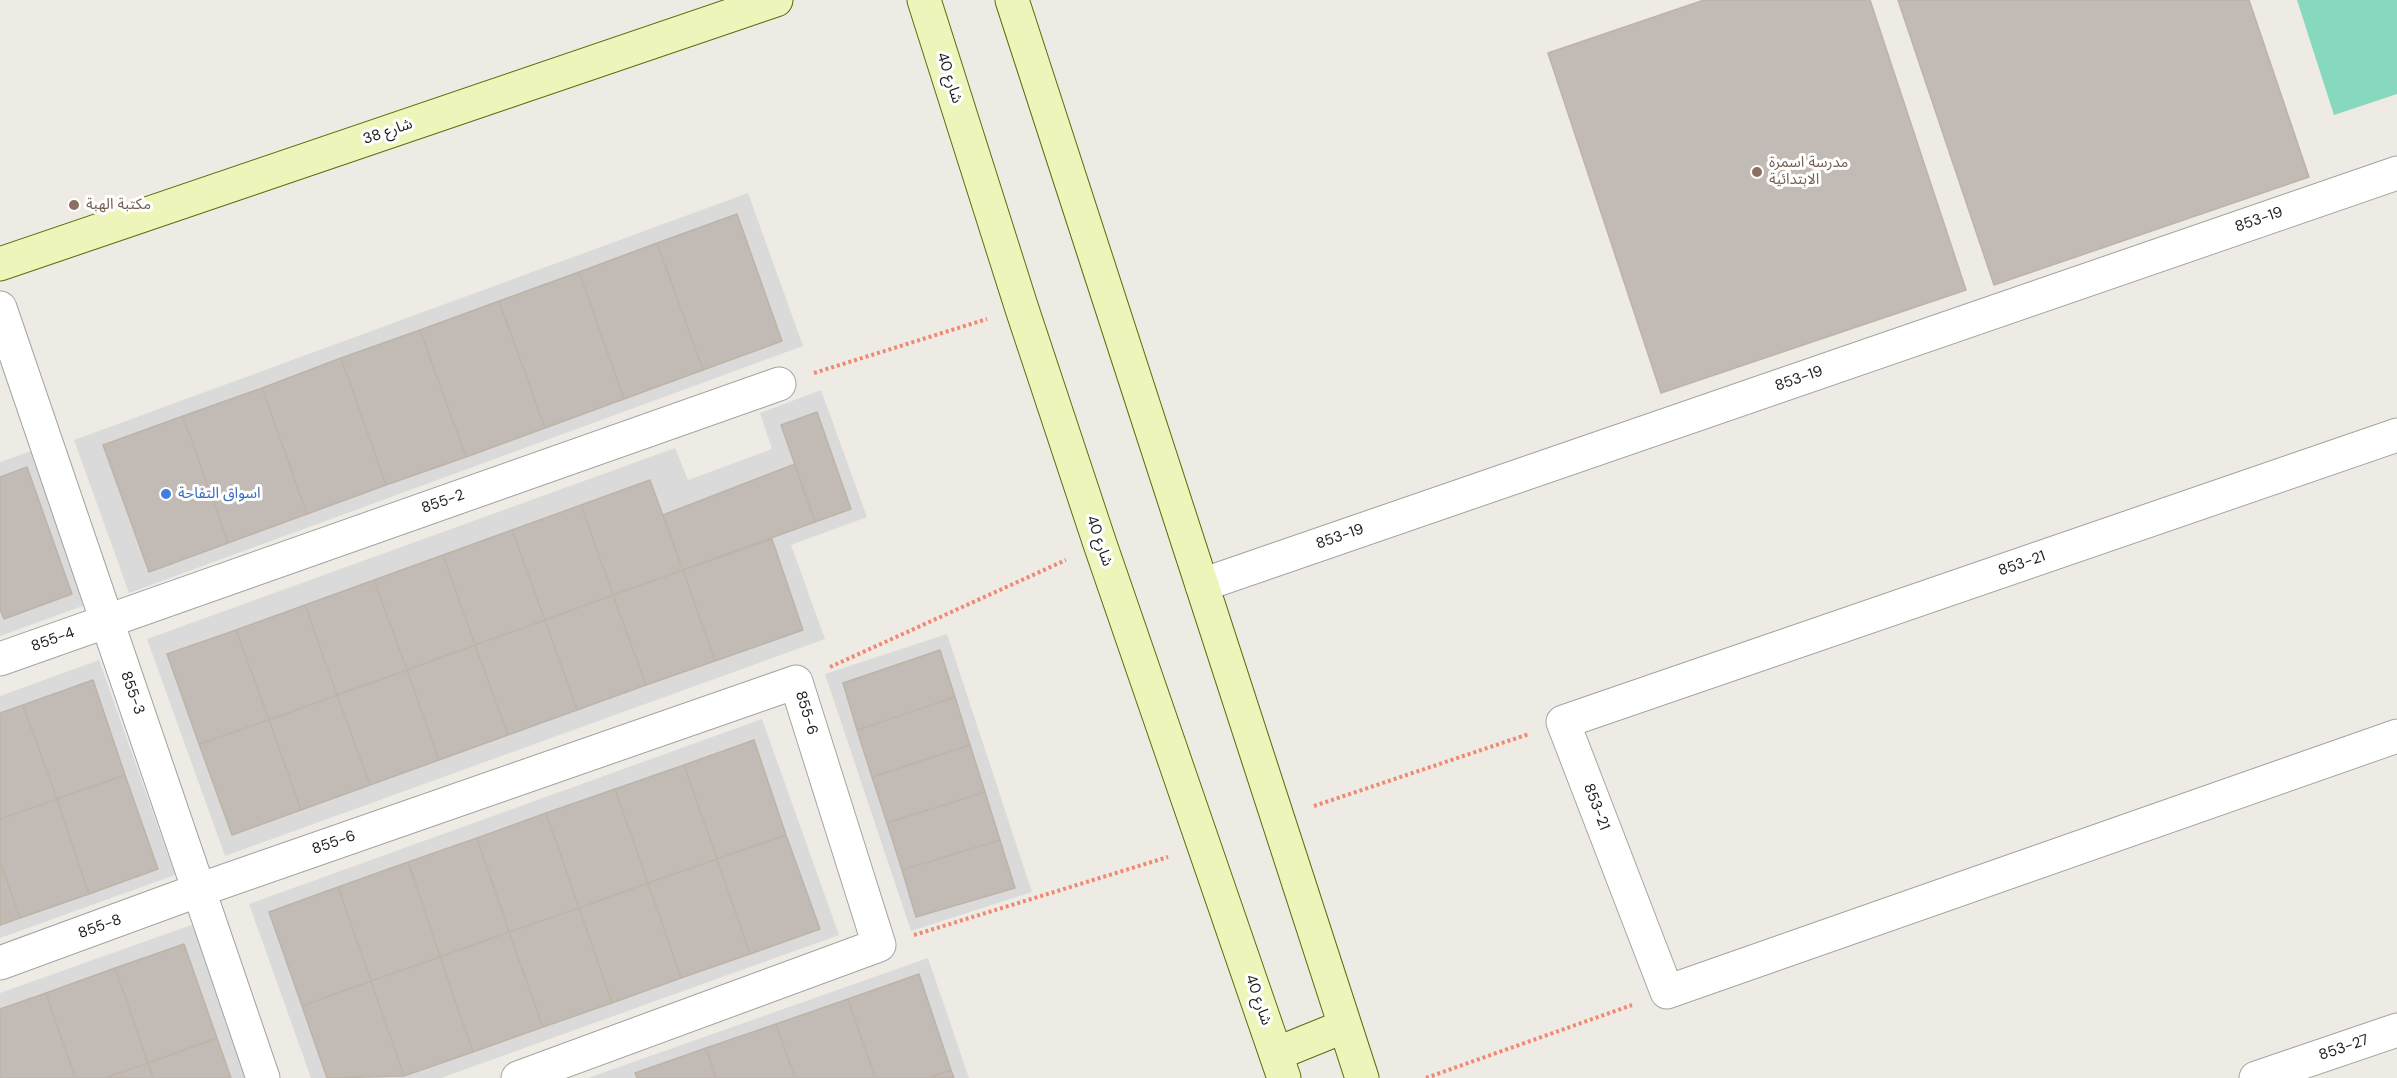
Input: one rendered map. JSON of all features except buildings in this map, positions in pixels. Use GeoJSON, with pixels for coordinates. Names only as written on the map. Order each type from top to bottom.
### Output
{"type":"FeatureCollection","features":[{"type":"Feature","properties":{"kind":"main road","name":"شارع 38"},"geometry":{"type":"LineString","coordinates":[[0,264],[776,0]]}},
{"type":"Feature","properties":{"kind":"main road","name":"شارع 40"},"geometry":{"type":"LineString","coordinates":[[924,0],[1022,309],[1100,544],[1206,845],[1280,1066]]}},
{"type":"Feature","properties":{"kind":"main road"},"geometry":{"type":"LineString","coordinates":[[1012,0],[1362,1078]]}},
{"type":"Feature","properties":{"kind":"main road"},"geometry":{"type":"LineString","coordinates":[[1280,1066],[1345,1026]]}},
{"type":"Feature","properties":{"kind":"street","name":"853-19"},"geometry":{"type":"LineString","coordinates":[[1202,585],[2397,173]]}},
{"type":"Feature","properties":{"kind":"street","name":"855-3"},"geometry":{"type":"LineString","coordinates":[[0,308],[263,1078]]}},
{"type":"Feature","properties":{"kind":"street","name":"855-2"},"geometry":{"type":"LineString","coordinates":[[107,621],[778,384]]}},
{"type":"Feature","properties":{"kind":"street","name":"853-21"},"geometry":{"type":"LineString","coordinates":[[1666,992],[1563,722],[2397,435]]}},
{"type":"Feature","properties":{"kind":"street","name":"855-4"},"geometry":{"type":"LineString","coordinates":[[0,659],[107,621]]}},
{"type":"Feature","properties":{"kind":"street","name":"855-6"},"geometry":{"type":"LineString","coordinates":[[199,890],[796,682],[879,945]]}},
{"type":"Feature","properties":{"kind":"street"},"geometry":{"type":"LineString","coordinates":[[1666,992],[2397,736]]}},
{"type":"Feature","properties":{"kind":"street","name":"855-8"},"geometry":{"type":"LineString","coordinates":[[0,963],[199,890]]}},
{"type":"Feature","properties":{"kind":"street"},"geometry":{"type":"LineString","coordinates":[[518,1078],[879,945]]}},
{"type":"Feature","properties":{"kind":"street","name":"853-27"},"geometry":{"type":"LineString","coordinates":[[2256,1078],[2397,1030]]}},
{"type":"Feature","properties":{"kind":"path"},"geometry":{"type":"LineString","coordinates":[[778,384],[1022,309]]}},
{"type":"Feature","properties":{"kind":"path"},"geometry":{"type":"LineString","coordinates":[[796,682],[1100,544]]}},
{"type":"Feature","properties":{"kind":"path"},"geometry":{"type":"LineString","coordinates":[[1278,818],[1563,722]]}},
{"type":"Feature","properties":{"kind":"path"},"geometry":{"type":"LineString","coordinates":[[879,945],[1206,845]]}},
{"type":"Feature","properties":{"kind":"path"},"geometry":{"type":"LineString","coordinates":[[1426,1078],[1666,992]]}},
{"type":"Feature","properties":{"kind":"shaded area"},"geometry":{"type":"Polygon","coordinates":[[[748,193],[803,346],[129,593],[74,440],[748,193]]]}},
{"type":"Feature","properties":{"kind":"shaded area"},"geometry":{"type":"Polygon","coordinates":[[[821,390],[867,517],[791,545],[825,639],[225,856],[147,639],[675,448],[688,480],[772,449],[760,413],[821,390]]]}},
{"type":"Feature","properties":{"kind":"shaded area"},"geometry":{"type":"Polygon","coordinates":[[[37,449],[91,603],[0,636],[0,462],[37,449]]]}},
{"type":"Feature","properties":{"kind":"shaded area"},"geometry":{"type":"Polygon","coordinates":[[[947,634],[1032,892],[911,931],[825,674],[947,634]]]}},
{"type":"Feature","properties":{"kind":"shaded area"},"geometry":{"type":"Polygon","coordinates":[[[99,660],[175,875],[0,938],[0,696],[99,660]]]}},
{"type":"Feature","properties":{"kind":"shaded area"},"geometry":{"type":"Polygon","coordinates":[[[762,719],[839,935],[441,1078],[311,1078],[249,904],[762,719]]]}},
{"type":"Feature","properties":{"kind":"shaded area"},"geometry":{"type":"Polygon","coordinates":[[[194,924],[249,1078],[0,1078],[0,993],[194,924]]]}},
{"type":"Feature","properties":{"kind":"shaded area"},"geometry":{"type":"Polygon","coordinates":[[[928,958],[969,1078],[588,1078],[928,958]]]}},
{"type":"Feature","properties":{"kind":"green space"},"geometry":{"type":"Polygon","coordinates":[[[2297,0],[2397,0],[2397,94],[2334,115],[2297,0]]]}},
{"type":"Feature","properties":{"kind":"place","name":"مدرسة اسمرة الابتدائية"},"geometry":{"type":"Point","coordinates":[1757,172]}},
{"type":"Feature","properties":{"kind":"place","name":"مكتبة الهبة"},"geometry":{"type":"Point","coordinates":[74,205]}},
{"type":"Feature","properties":{"kind":"place","name":"اسواق التفاحة"},"geometry":{"type":"Point","coordinates":[166,494]}}]}
